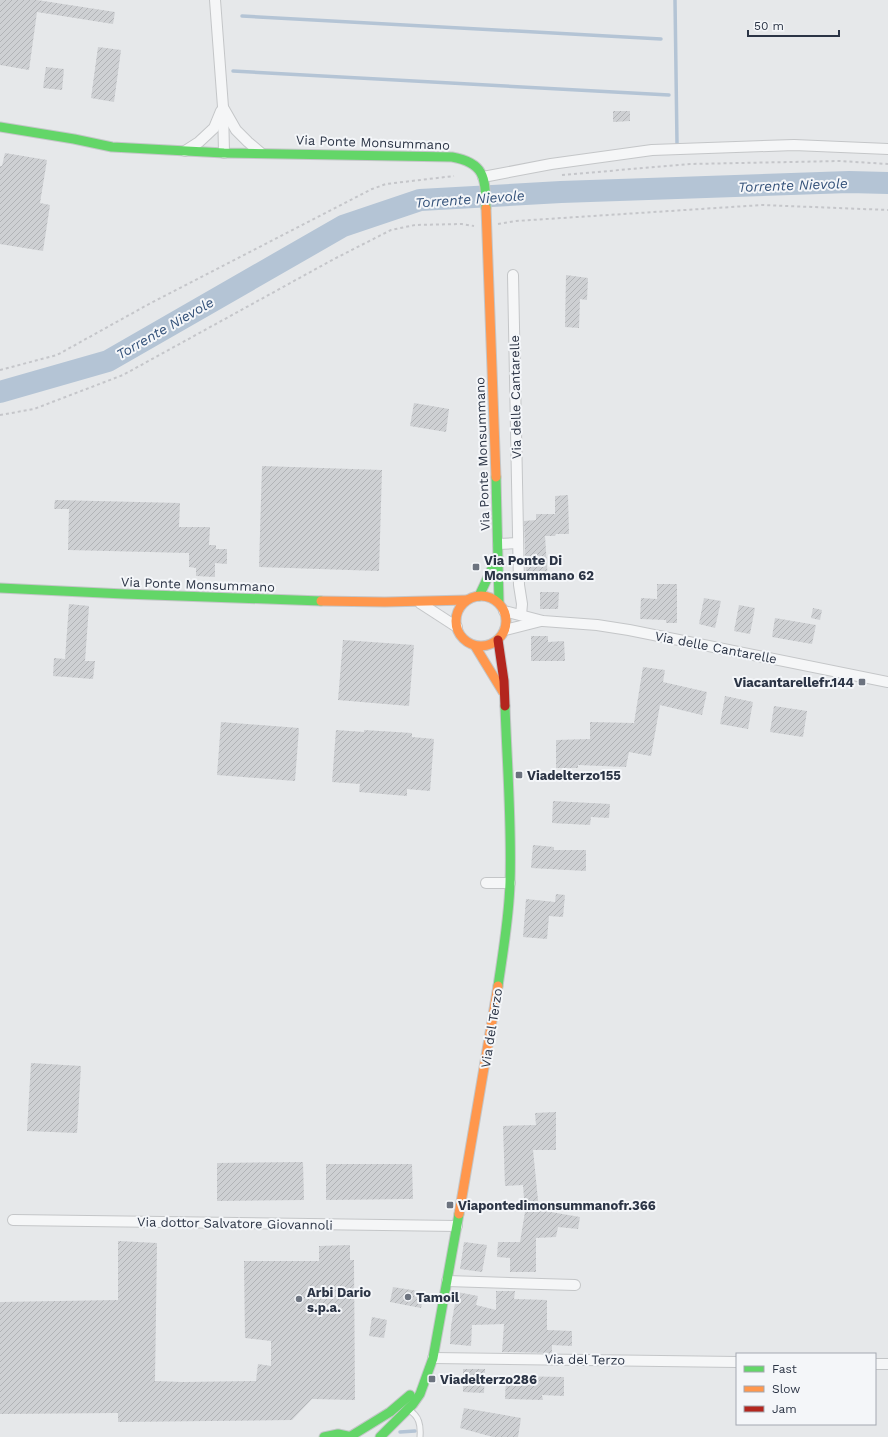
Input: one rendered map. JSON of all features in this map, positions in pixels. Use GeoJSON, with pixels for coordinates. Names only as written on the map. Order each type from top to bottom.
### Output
{"type":"FeatureCollection","features":[{"type":"Feature","properties":{"kind":"street"},"geometry":{"type":"LineString","coordinates":[[215,0],[223,107],[224,153]]}},
{"type":"Feature","properties":{"kind":"street"},"geometry":{"type":"LineString","coordinates":[[185,151],[199,142],[214,128],[223,107]]}},
{"type":"Feature","properties":{"kind":"street"},"geometry":{"type":"LineString","coordinates":[[223,107],[236,130],[261,153]]}},
{"type":"Feature","properties":{"kind":"street","name":"Via Ponte Monsummano"},"geometry":{"type":"LineString","coordinates":[[0,127],[112,147],[224,153],[444,156],[457,157],[469,161],[480,169],[484,182],[498,548],[502,607]]}},
{"type":"Feature","properties":{"kind":"street"},"geometry":{"type":"LineString","coordinates":[[484,182],[550,164],[652,150],[794,145],[888,149]]}},
{"type":"Feature","properties":{"kind":"street","name":"Via delle Cantarelle"},"geometry":{"type":"LineString","coordinates":[[513,275],[519,585],[522,604],[520,615]]}},
{"type":"Feature","properties":{"kind":"street"},"geometry":{"type":"LineString","coordinates":[[479,596],[494,566],[498,548],[518,543]]}},
{"type":"Feature","properties":{"kind":"street","name":"Via Ponte Monsummano"},"geometry":{"type":"LineString","coordinates":[[0,588],[126,595],[343,602],[420,603],[467,600]]}},
{"type":"Feature","properties":{"kind":"street"},"geometry":{"type":"LineString","coordinates":[[475,646],[485,646],[498,640],[505,630],[506,621],[502,607],[489,597],[479,596],[467,600],[462,605],[457,615],[457,627],[462,638],[475,646],[505,695]]}},
{"type":"Feature","properties":{"kind":"street"},"geometry":{"type":"LineString","coordinates":[[420,603],[457,627]]}},
{"type":"Feature","properties":{"kind":"street","name":"Via delle Cantarelle"},"geometry":{"type":"LineString","coordinates":[[502,607],[520,615],[543,621],[597,625],[629,630],[888,682]]}},
{"type":"Feature","properties":{"kind":"street","name":"Via delle Cantarelle"},"geometry":{"type":"LineString","coordinates":[[505,630],[543,621]]}},
{"type":"Feature","properties":{"kind":"street","name":"Via del Terzo"},"geometry":{"type":"LineString","coordinates":[[380,1437],[408,1409],[420,1394],[434,1358],[493,1021],[510,883],[505,695],[498,640]]}},
{"type":"Feature","properties":{"kind":"street"},"geometry":{"type":"LineString","coordinates":[[486,883],[510,883]]}},
{"type":"Feature","properties":{"kind":"street","name":"Via dottor Salvatore Giovannoli"},"geometry":{"type":"LineString","coordinates":[[13,1220],[457,1226]]}},
{"type":"Feature","properties":{"kind":"street"},"geometry":{"type":"LineString","coordinates":[[448,1281],[575,1285]]}},
{"type":"Feature","properties":{"kind":"street","name":"Via del Terzo"},"geometry":{"type":"LineString","coordinates":[[434,1358],[736,1362]]}},
{"type":"Feature","properties":{"kind":"street"},"geometry":{"type":"LineString","coordinates":[[876,1364],[888,1364]]}},
{"type":"Feature","properties":{"kind":"street"},"geometry":{"type":"LineString","coordinates":[[324,1437],[342,1433],[352,1436],[405,1400],[427,1376]]}},
{"type":"Feature","properties":{"kind":"lane"},"geometry":{"type":"LineString","coordinates":[[408,1409],[417,1417],[419,1421],[420,1437]]}},
{"type":"Feature","properties":{"kind":"path"},"geometry":{"type":"LineString","coordinates":[[555,175],[690,164],[840,161],[888,164]]}},
{"type":"Feature","properties":{"kind":"path"},"geometry":{"type":"LineString","coordinates":[[0,370],[56,355],[149,304],[386,184],[454,176]]}},
{"type":"Feature","properties":{"kind":"path"},"geometry":{"type":"LineString","coordinates":[[0,415],[34,409],[123,375],[334,259],[391,230],[415,225],[486,225],[516,221],[762,205],[888,210]]}},
{"type":"Feature","properties":{"kind":"building"},"geometry":{"type":"Polygon","coordinates":[[[0,0],[37,0],[115,12],[113,24],[37,12],[29,70],[0,65],[0,0]]]}},
{"type":"Feature","properties":{"kind":"building"},"geometry":{"type":"Polygon","coordinates":[[[98,47],[121,50],[114,102],[91,98],[98,47]]]}},
{"type":"Feature","properties":{"kind":"building"},"geometry":{"type":"Polygon","coordinates":[[[46,67],[64,69],[62,90],[43,88],[46,67]]]}},
{"type":"Feature","properties":{"kind":"building"},"geometry":{"type":"Polygon","coordinates":[[[613,111],[630,111],[630,121],[613,122],[613,111]]]}},
{"type":"Feature","properties":{"kind":"building"},"geometry":{"type":"Polygon","coordinates":[[[5,153],[47,160],[40,203],[50,205],[43,251],[0,244],[0,166],[2,166],[5,153]]]}},
{"type":"Feature","properties":{"kind":"building"},"geometry":{"type":"Polygon","coordinates":[[[566,275],[588,278],[587,300],[580,299],[579,328],[565,327],[566,275]]]}},
{"type":"Feature","properties":{"kind":"building"},"geometry":{"type":"Polygon","coordinates":[[[414,403],[449,409],[446,432],[410,426],[414,403]]]}},
{"type":"Feature","properties":{"kind":"building"},"geometry":{"type":"Polygon","coordinates":[[[262,466],[382,470],[379,571],[259,567],[262,466]]]}},
{"type":"Feature","properties":{"kind":"building"},"geometry":{"type":"Polygon","coordinates":[[[568,495],[569,534],[545,536],[548,581],[534,582],[534,578],[526,579],[524,521],[536,520],[536,514],[555,514],[555,496],[568,495]]]}},
{"type":"Feature","properties":{"kind":"building"},"geometry":{"type":"Polygon","coordinates":[[[55,500],[180,503],[179,527],[210,527],[209,545],[216,545],[216,549],[227,549],[227,564],[215,563],[215,577],[196,576],[196,568],[189,567],[189,553],[68,550],[69,509],[54,509],[55,500]]]}},
{"type":"Feature","properties":{"kind":"building"},"geometry":{"type":"Polygon","coordinates":[[[657,584],[677,584],[677,623],[666,623],[666,620],[640,619],[641,598],[657,599],[657,584]]]}},
{"type":"Feature","properties":{"kind":"building"},"geometry":{"type":"Polygon","coordinates":[[[540,592],[559,592],[558,609],[540,609],[540,592]]]}},
{"type":"Feature","properties":{"kind":"building"},"geometry":{"type":"Polygon","coordinates":[[[704,598],[721,601],[715,628],[699,624],[704,598]]]}},
{"type":"Feature","properties":{"kind":"building"},"geometry":{"type":"Polygon","coordinates":[[[69,604],[89,606],[85,661],[95,661],[93,679],[53,676],[54,658],[65,659],[69,604]]]}},
{"type":"Feature","properties":{"kind":"building"},"geometry":{"type":"Polygon","coordinates":[[[739,605],[755,608],[750,634],[734,631],[739,605]]]}},
{"type":"Feature","properties":{"kind":"building"},"geometry":{"type":"Polygon","coordinates":[[[813,608],[822,610],[820,620],[811,618],[813,608]]]}},
{"type":"Feature","properties":{"kind":"building"},"geometry":{"type":"Polygon","coordinates":[[[775,618],[816,625],[812,644],[772,637],[775,618]]]}},
{"type":"Feature","properties":{"kind":"building"},"geometry":{"type":"Polygon","coordinates":[[[531,636],[548,636],[548,642],[564,641],[565,661],[531,661],[531,636]]]}},
{"type":"Feature","properties":{"kind":"building"},"geometry":{"type":"Polygon","coordinates":[[[343,640],[414,645],[409,706],[338,700],[343,640]]]}},
{"type":"Feature","properties":{"kind":"building"},"geometry":{"type":"Polygon","coordinates":[[[643,667],[665,670],[663,682],[707,692],[702,715],[660,705],[651,756],[629,752],[626,767],[578,765],[578,768],[556,768],[556,740],[590,739],[590,722],[634,723],[643,667]]]}},
{"type":"Feature","properties":{"kind":"building"},"geometry":{"type":"Polygon","coordinates":[[[725,696],[753,702],[748,729],[720,724],[725,696]]]}},
{"type":"Feature","properties":{"kind":"building"},"geometry":{"type":"Polygon","coordinates":[[[774,706],[807,711],[803,737],[770,732],[774,706]]]}},
{"type":"Feature","properties":{"kind":"building"},"geometry":{"type":"Polygon","coordinates":[[[221,722],[299,728],[295,781],[217,775],[221,722]]]}},
{"type":"Feature","properties":{"kind":"building"},"geometry":{"type":"Polygon","coordinates":[[[336,730],[412,733],[412,737],[434,739],[430,791],[407,789],[407,796],[359,792],[360,784],[332,782],[336,730]]]}},
{"type":"Feature","properties":{"kind":"building"},"geometry":{"type":"Polygon","coordinates":[[[553,801],[610,804],[609,818],[591,817],[590,825],[552,823],[553,801]]]}},
{"type":"Feature","properties":{"kind":"building"},"geometry":{"type":"Polygon","coordinates":[[[533,845],[554,847],[554,850],[586,850],[586,871],[531,868],[533,845]]]}},
{"type":"Feature","properties":{"kind":"building"},"geometry":{"type":"Polygon","coordinates":[[[556,894],[565,895],[563,917],[549,916],[547,939],[523,937],[526,899],[555,902],[556,894]]]}},
{"type":"Feature","properties":{"kind":"building"},"geometry":{"type":"Polygon","coordinates":[[[31,1063],[81,1066],[77,1133],[27,1131],[31,1063]]]}},
{"type":"Feature","properties":{"kind":"building"},"geometry":{"type":"Polygon","coordinates":[[[556,1112],[556,1150],[533,1150],[539,1210],[580,1217],[578,1229],[558,1227],[556,1237],[536,1238],[536,1272],[510,1272],[510,1258],[497,1257],[498,1242],[520,1242],[525,1212],[523,1185],[505,1186],[503,1126],[536,1125],[535,1113],[556,1112]]]}},
{"type":"Feature","properties":{"kind":"building"},"geometry":{"type":"Polygon","coordinates":[[[303,1162],[304,1200],[217,1201],[217,1163],[303,1162]]]}},
{"type":"Feature","properties":{"kind":"building"},"geometry":{"type":"Polygon","coordinates":[[[326,1164],[412,1164],[413,1199],[326,1200],[326,1164]]]}},
{"type":"Feature","properties":{"kind":"building","name":"Arbi Dario s.p.a."},"geometry":{"type":"Polygon","coordinates":[[[118,1241],[157,1243],[155,1381],[182,1382],[256,1381],[258,1364],[271,1366],[271,1341],[245,1338],[244,1261],[319,1261],[319,1246],[350,1245],[350,1260],[354,1260],[355,1400],[312,1399],[292,1420],[118,1422],[118,1413],[0,1414],[0,1302],[118,1300],[118,1241]]]}},
{"type":"Feature","properties":{"kind":"building"},"geometry":{"type":"Polygon","coordinates":[[[464,1242],[487,1245],[482,1272],[460,1269],[464,1242]]]}},
{"type":"Feature","properties":{"kind":"building"},"geometry":{"type":"Polygon","coordinates":[[[393,1287],[424,1292],[421,1308],[390,1302],[393,1287]]]}},
{"type":"Feature","properties":{"kind":"building"},"geometry":{"type":"Polygon","coordinates":[[[496,1291],[515,1291],[514,1299],[547,1300],[547,1330],[572,1331],[572,1346],[552,1345],[552,1353],[502,1352],[504,1324],[472,1325],[471,1346],[450,1344],[451,1326],[457,1292],[478,1296],[476,1305],[496,1310],[496,1291]]]}},
{"type":"Feature","properties":{"kind":"building"},"geometry":{"type":"Polygon","coordinates":[[[372,1317],[387,1320],[384,1338],[369,1336],[372,1317]]]}},
{"type":"Feature","properties":{"kind":"building"},"geometry":{"type":"Polygon","coordinates":[[[463,1369],[485,1369],[484,1393],[463,1392],[463,1369]]]}},
{"type":"Feature","properties":{"kind":"building"},"geometry":{"type":"Polygon","coordinates":[[[506,1376],[564,1377],[564,1396],[542,1395],[543,1400],[505,1399],[506,1376]]]}},
{"type":"Feature","properties":{"kind":"building"},"geometry":{"type":"Polygon","coordinates":[[[464,1408],[521,1418],[518,1437],[493,1437],[460,1428],[464,1408]]]}},
{"type":"Feature","properties":{"kind":"waterway"},"geometry":{"type":"LineString","coordinates":[[675,0],[677,143]]}},
{"type":"Feature","properties":{"kind":"waterway"},"geometry":{"type":"LineString","coordinates":[[242,16],[661,39]]}},
{"type":"Feature","properties":{"kind":"waterway"},"geometry":{"type":"LineString","coordinates":[[233,71],[669,95]]}},
{"type":"Feature","properties":{"kind":"waterway","name":"Torrente Nievole"},"geometry":{"type":"LineString","coordinates":[[0,392],[108,361],[343,226],[420,200],[561,192],[849,182],[888,183]]}},
{"type":"Feature","properties":{"kind":"waterway"},"geometry":{"type":"LineString","coordinates":[[400,1432],[415,1431]]}},
{"type":"Feature","properties":{"kind":"traffic: fast"},"geometry":{"type":"LineString","coordinates":[[0,127],[112,147],[224,153],[452,157],[472,163],[477,168],[484,181],[486,208]]}},
{"type":"Feature","properties":{"kind":"traffic: fast"},"geometry":{"type":"LineString","coordinates":[[496,477],[499,603]]}},
{"type":"Feature","properties":{"kind":"traffic: fast"},"geometry":{"type":"LineString","coordinates":[[479,596],[496,560]]}},
{"type":"Feature","properties":{"kind":"traffic: fast"},"geometry":{"type":"LineString","coordinates":[[0,588],[321,601]]}},
{"type":"Feature","properties":{"kind":"traffic: fast"},"geometry":{"type":"LineString","coordinates":[[498,986],[507,922],[510,883],[510,816],[505,706]]}},
{"type":"Feature","properties":{"kind":"traffic: fast"},"geometry":{"type":"LineString","coordinates":[[380,1437],[413,1404],[420,1394],[433,1358],[459,1214]]}},
{"type":"Feature","properties":{"kind":"traffic: fast"},"geometry":{"type":"LineString","coordinates":[[351,1436],[390,1412],[410,1395]]}},
{"type":"Feature","properties":{"kind":"traffic: fast"},"geometry":{"type":"LineString","coordinates":[[324,1437],[338,1434],[352,1437]]}},
{"type":"Feature","properties":{"kind":"traffic: slow"},"geometry":{"type":"LineString","coordinates":[[486,208],[496,477]]}},
{"type":"Feature","properties":{"kind":"traffic: slow"},"geometry":{"type":"LineString","coordinates":[[476,596],[486,596],[499,603],[506,616],[506,621],[506,626],[499,639],[486,646],[476,646],[467,642],[460,635],[456,626],[456,616],[460,607],[467,600],[476,596]]}},
{"type":"Feature","properties":{"kind":"traffic: slow"},"geometry":{"type":"LineString","coordinates":[[321,601],[385,602],[467,600]]}},
{"type":"Feature","properties":{"kind":"traffic: slow"},"geometry":{"type":"LineString","coordinates":[[475,646],[503,692]]}},
{"type":"Feature","properties":{"kind":"traffic: slow"},"geometry":{"type":"LineString","coordinates":[[459,1214],[498,986]]}},
{"type":"Feature","properties":{"kind":"traffic: jam"},"geometry":{"type":"LineString","coordinates":[[498,640],[504,681],[505,706]]}},
{"type":"Feature","properties":{"kind":"place","name":"Via Ponte Di Monsummano 62"},"geometry":{"type":"Point","coordinates":[476,567]}},
{"type":"Feature","properties":{"kind":"place","name":"Viacantarellefr.144"},"geometry":{"type":"Point","coordinates":[862,682]}},
{"type":"Feature","properties":{"kind":"place","name":"Viadelterzo155"},"geometry":{"type":"Point","coordinates":[519,775]}},
{"type":"Feature","properties":{"kind":"place","name":"Viapontedimonsummanofr.366"},"geometry":{"type":"Point","coordinates":[450,1205]}},
{"type":"Feature","properties":{"kind":"place","name":"Tamoil"},"geometry":{"type":"Point","coordinates":[408,1297]}},
{"type":"Feature","properties":{"kind":"place","name":"Arbi Dario s.p.a."},"geometry":{"type":"Point","coordinates":[299,1299]}},
{"type":"Feature","properties":{"kind":"place","name":"Viadelterzo286"},"geometry":{"type":"Point","coordinates":[432,1379]}}]}
